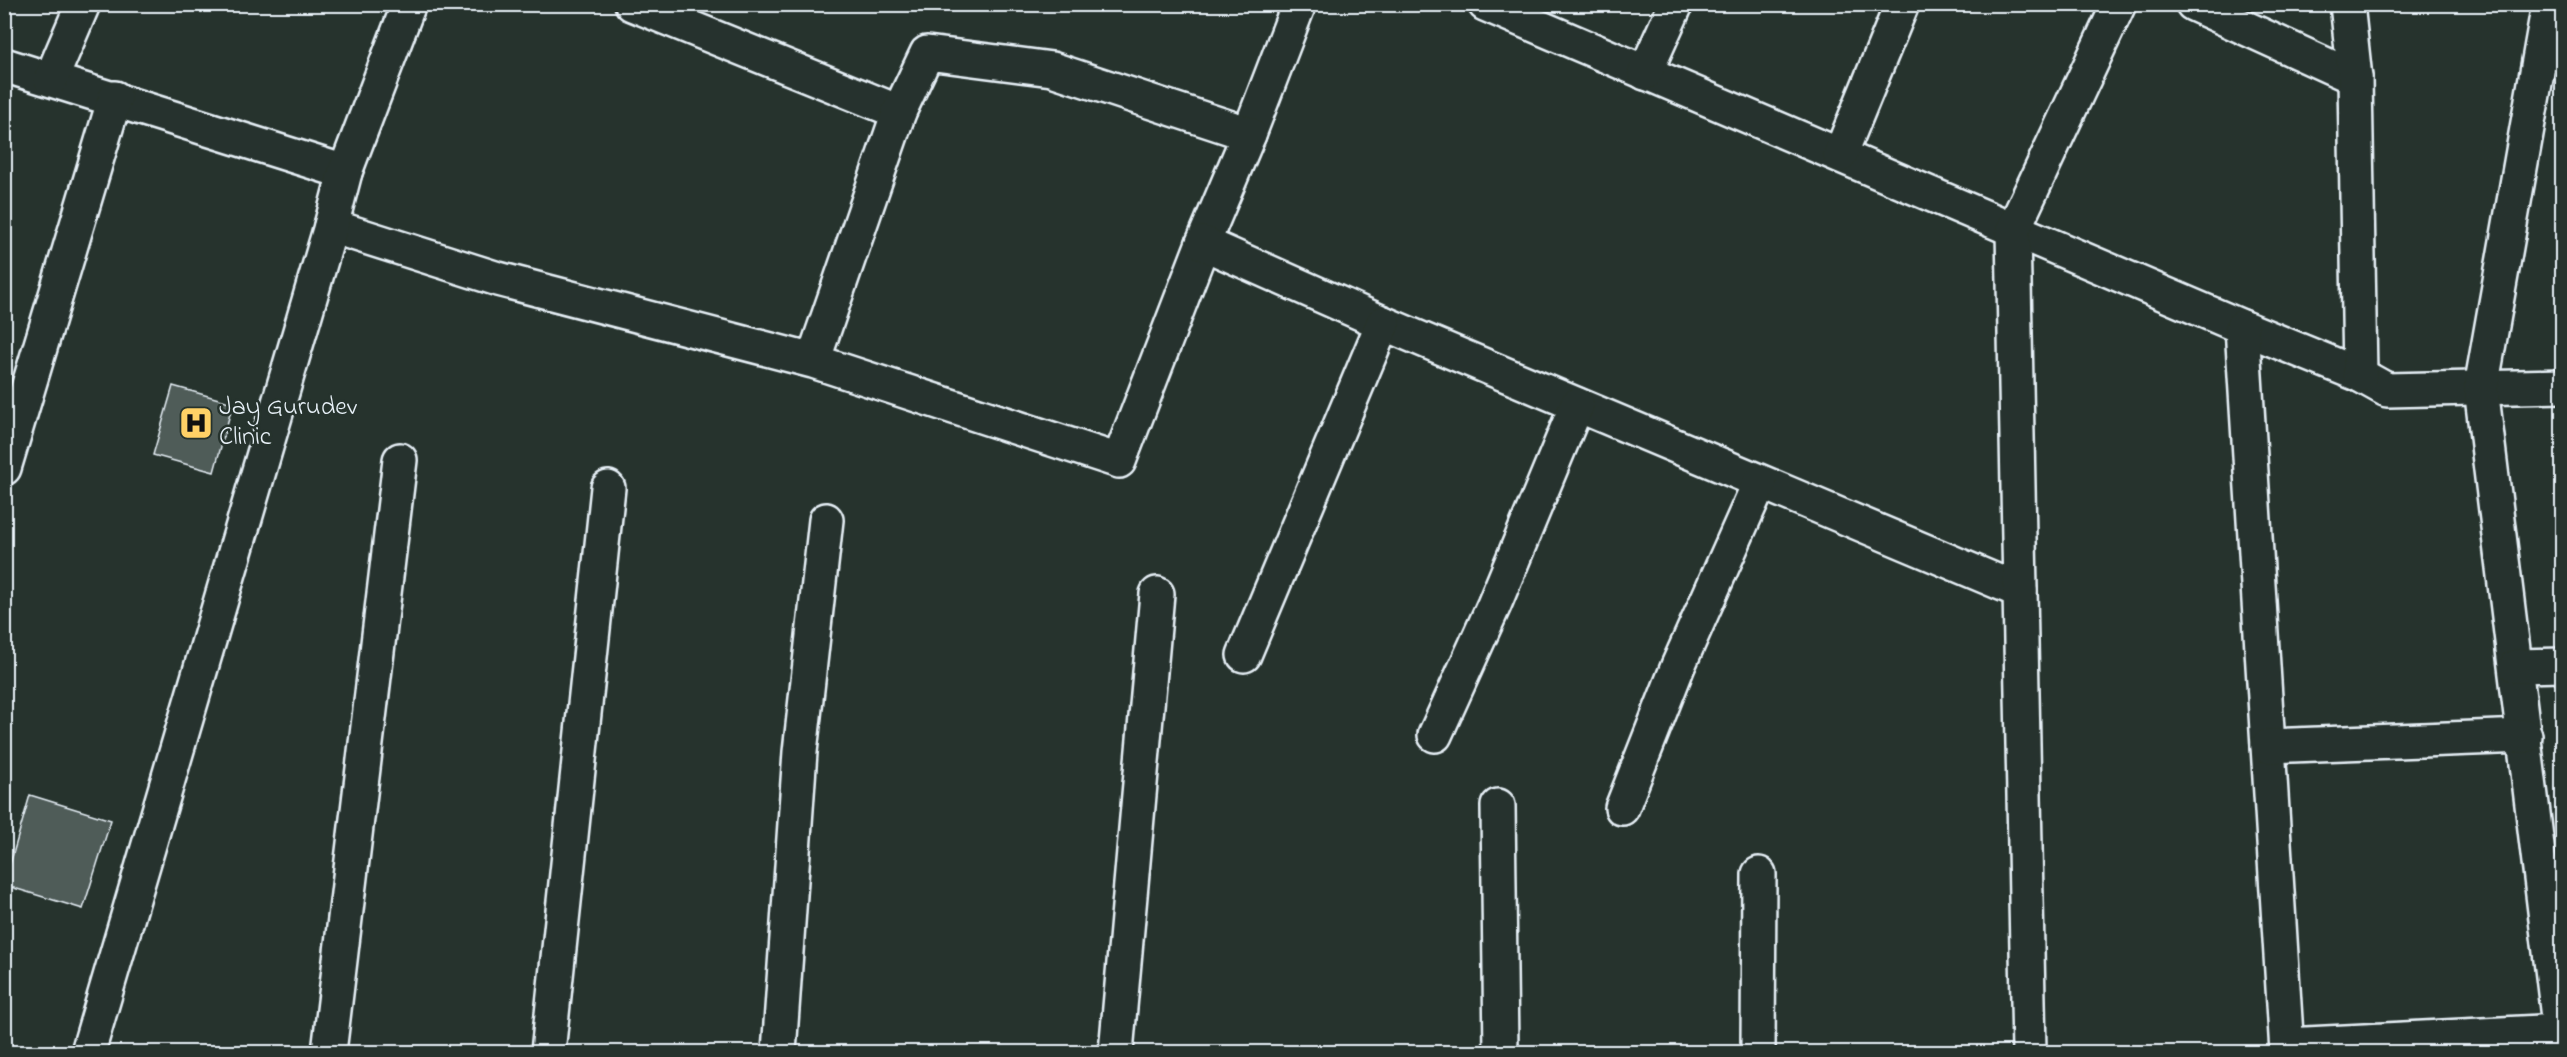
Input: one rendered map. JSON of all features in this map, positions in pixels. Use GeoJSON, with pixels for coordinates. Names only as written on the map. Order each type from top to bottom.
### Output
{"type":"FeatureCollection","features":[{"type":"Feature","properties":{"kind":"street"},"geometry":{"type":"LineString","coordinates":[[51,79],[83,4]]}},
{"type":"Feature","properties":{"kind":"street"},"geometry":{"type":"LineString","coordinates":[[88,1053],[332,226],[345,172],[409,4]]}},
{"type":"Feature","properties":{"kind":"street"},"geometry":{"type":"LineString","coordinates":[[632,4],[899,112]]}},
{"type":"Feature","properties":{"kind":"street"},"geometry":{"type":"LineString","coordinates":[[332,226],[498,279],[813,361],[1119,461],[1203,243],[1250,134],[1299,4]]}},
{"type":"Feature","properties":{"kind":"street"},"geometry":{"type":"LineString","coordinates":[[1485,4],[2013,230],[2360,375],[2387,390],[2562,386]]}},
{"type":"Feature","properties":{"kind":"street"},"geometry":{"type":"LineString","coordinates":[[1645,73],[1676,4]]}},
{"type":"Feature","properties":{"kind":"street"},"geometry":{"type":"LineString","coordinates":[[1840,156],[1902,4]]}},
{"type":"Feature","properties":{"kind":"street"},"geometry":{"type":"LineString","coordinates":[[2029,1053],[2013,230],[2119,4]]}},
{"type":"Feature","properties":{"kind":"street"},"geometry":{"type":"LineString","coordinates":[[2193,4],[2355,78]]}},
{"type":"Feature","properties":{"kind":"street"},"geometry":{"type":"LineString","coordinates":[[2347,4],[2355,78],[2360,375]]}},
{"type":"Feature","properties":{"kind":"street"},"geometry":{"type":"LineString","coordinates":[[2242,327],[2287,1049],[2561,1041],[2481,388],[2549,4]]}},
{"type":"Feature","properties":{"kind":"street"},"geometry":{"type":"LineString","coordinates":[[813,361],[899,112],[927,53],[1052,69],[1250,134]]}},
{"type":"Feature","properties":{"kind":"street"},"geometry":{"type":"LineString","coordinates":[[4,65],[345,172]]}},
{"type":"Feature","properties":{"kind":"street"},"geometry":{"type":"LineString","coordinates":[[4,468],[115,98]]}},
{"type":"Feature","properties":{"kind":"street"},"geometry":{"type":"LineString","coordinates":[[1203,243],[1383,323],[2020,591]]}},
{"type":"Feature","properties":{"kind":"street"},"geometry":{"type":"LineString","coordinates":[[1244,655],[1383,323]]}},
{"type":"Feature","properties":{"kind":"street"},"geometry":{"type":"LineString","coordinates":[[1435,735],[1494,605],[1577,405]]}},
{"type":"Feature","properties":{"kind":"street"},"geometry":{"type":"LineString","coordinates":[[330,1053],[400,460]]}},
{"type":"Feature","properties":{"kind":"street"},"geometry":{"type":"LineString","coordinates":[[1622,808],[1678,666],[1760,482]]}},
{"type":"Feature","properties":{"kind":"street"},"geometry":{"type":"LineString","coordinates":[[548,1053],[608,488]]}},
{"type":"Feature","properties":{"kind":"street"},"geometry":{"type":"LineString","coordinates":[[779,1053],[800,753],[826,520]]}},
{"type":"Feature","properties":{"kind":"street"},"geometry":{"type":"LineString","coordinates":[[1116,1053],[1157,594]]}},
{"type":"Feature","properties":{"kind":"street"},"geometry":{"type":"LineString","coordinates":[[2516,666],[2562,665]]}},
{"type":"Feature","properties":{"kind":"street"},"geometry":{"type":"LineString","coordinates":[[2268,746],[2525,736]]}},
{"type":"Feature","properties":{"kind":"street"},"geometry":{"type":"LineString","coordinates":[[1498,806],[1501,1053]]}},
{"type":"Feature","properties":{"kind":"street"},"geometry":{"type":"LineString","coordinates":[[1758,1053],[1759,874]]}},
{"type":"Feature","properties":{"kind":"building"},"geometry":{"type":"Polygon","coordinates":[[[173,386],[233,403],[214,472],[153,455],[173,386]]]}},
{"type":"Feature","properties":{"kind":"building"},"geometry":{"type":"Polygon","coordinates":[[[30,795],[111,820],[83,909],[4,885],[30,795]]]}},
{"type":"Feature","properties":{"kind":"place","name":"Jay Gurudev Clinic"},"geometry":{"type":"Point","coordinates":[196,423]}}]}
